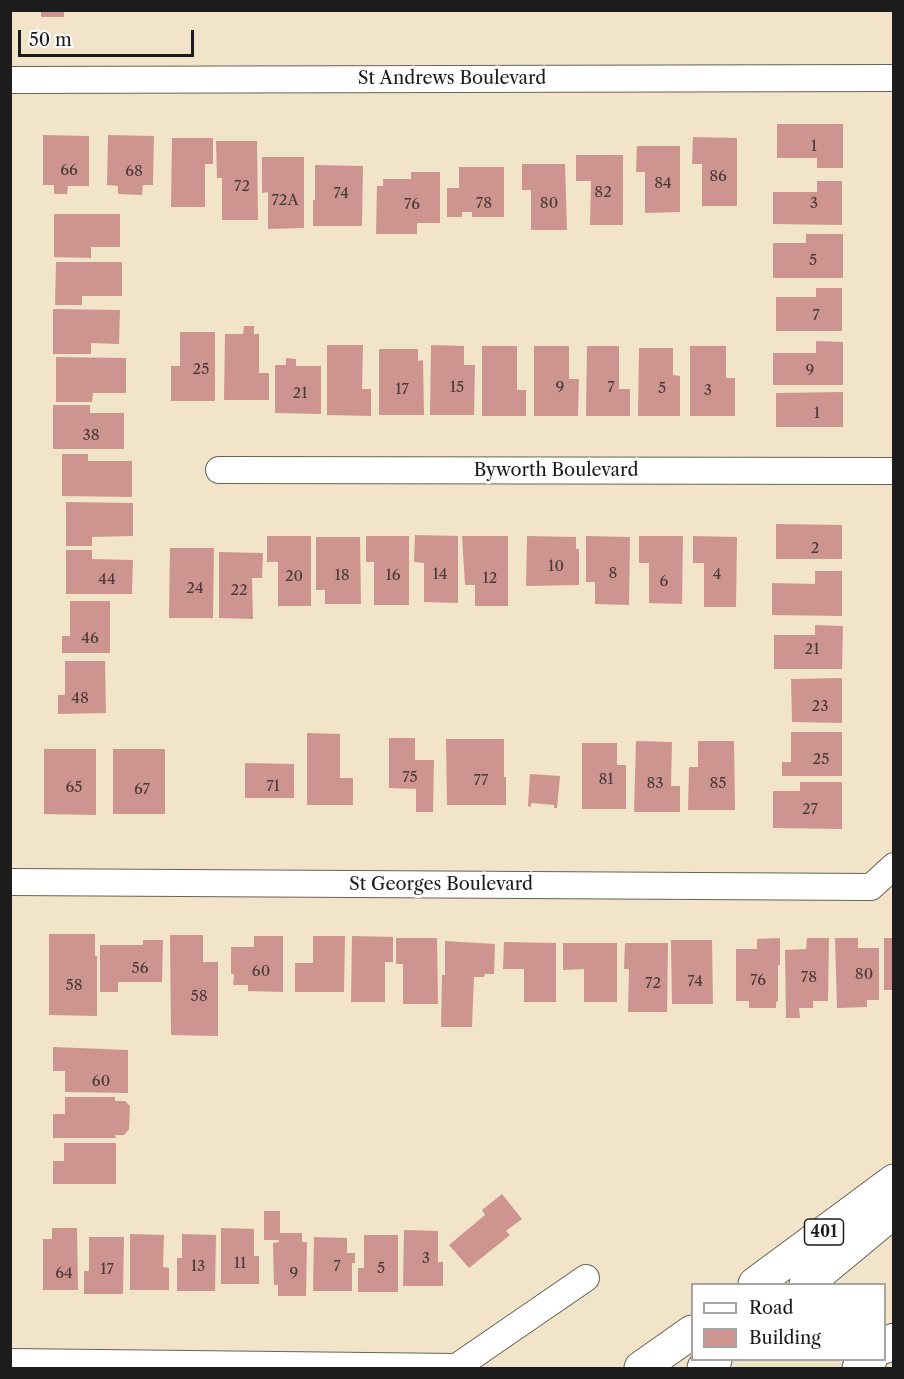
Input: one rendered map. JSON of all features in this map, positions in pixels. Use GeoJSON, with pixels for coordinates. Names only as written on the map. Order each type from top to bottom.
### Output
{"type":"FeatureCollection","features":[{"type":"Feature","properties":{"kind":"highway","name":"401"},"geometry":{"type":"LineString","coordinates":[[756,1283],[894,1181]]}},
{"type":"Feature","properties":{"kind":"highway","name":"401"},"geometry":{"type":"LineString","coordinates":[[807,1283],[894,1211]]}},
{"type":"Feature","properties":{"kind":"highway"},"geometry":{"type":"LineString","coordinates":[[641,1368],[691,1333]]}},
{"type":"Feature","properties":{"kind":"street","name":"St Andrews Boulevard"},"geometry":{"type":"LineString","coordinates":[[10,80],[894,78]]}},
{"type":"Feature","properties":{"kind":"street","name":"Byworth Boulevard"},"geometry":{"type":"LineString","coordinates":[[219,470],[894,471]]}},
{"type":"Feature","properties":{"kind":"street","name":"St Georges Boulevard"},"geometry":{"type":"LineString","coordinates":[[10,882],[872,887],[894,866]]}},
{"type":"Feature","properties":{"kind":"street"},"geometry":{"type":"LineString","coordinates":[[10,1362],[456,1368],[586,1278]]}},
{"type":"Feature","properties":{"kind":"building"},"geometry":{"type":"Polygon","coordinates":[[[41,10],[64,10],[64,17],[41,17],[41,10]]]}},
{"type":"Feature","properties":{"kind":"building"},"geometry":{"type":"Polygon","coordinates":[[[777,124],[843,124],[843,168],[817,168],[817,158],[777,158],[777,124]]]}},
{"type":"Feature","properties":{"kind":"building"},"geometry":{"type":"Polygon","coordinates":[[[43,135],[89,136],[89,186],[68,186],[67,194],[54,194],[54,185],[43,185],[43,135]]]}},
{"type":"Feature","properties":{"kind":"building"},"geometry":{"type":"Polygon","coordinates":[[[108,135],[154,136],[153,185],[143,185],[142,195],[118,194],[118,186],[107,185],[108,135]]]}},
{"type":"Feature","properties":{"kind":"building"},"geometry":{"type":"Polygon","coordinates":[[[693,137],[737,138],[737,206],[702,206],[702,164],[692,164],[693,137]]]}},
{"type":"Feature","properties":{"kind":"building"},"geometry":{"type":"Polygon","coordinates":[[[172,138],[213,138],[213,164],[205,164],[205,207],[171,207],[172,138]]]}},
{"type":"Feature","properties":{"kind":"building"},"geometry":{"type":"Polygon","coordinates":[[[216,141],[257,141],[258,220],[222,220],[222,178],[217,178],[216,141]]]}},
{"type":"Feature","properties":{"kind":"building"},"geometry":{"type":"Polygon","coordinates":[[[637,146],[680,146],[680,212],[645,213],[645,172],[636,172],[637,146]]]}},
{"type":"Feature","properties":{"kind":"building"},"geometry":{"type":"Polygon","coordinates":[[[576,155],[623,155],[623,225],[590,225],[591,181],[576,181],[576,155]]]}},
{"type":"Feature","properties":{"kind":"building"},"geometry":{"type":"Polygon","coordinates":[[[262,157],[304,157],[304,228],[268,229],[268,192],[262,193],[262,157]]]}},
{"type":"Feature","properties":{"kind":"building"},"geometry":{"type":"Polygon","coordinates":[[[522,164],[565,164],[567,230],[531,230],[531,190],[522,190],[522,164]]]}},
{"type":"Feature","properties":{"kind":"building"},"geometry":{"type":"Polygon","coordinates":[[[315,165],[363,166],[362,226],[313,226],[315,165]]]}},
{"type":"Feature","properties":{"kind":"building"},"geometry":{"type":"Polygon","coordinates":[[[459,167],[504,167],[504,217],[472,217],[472,212],[462,212],[462,217],[447,217],[447,188],[459,188],[459,167]]]}},
{"type":"Feature","properties":{"kind":"building"},"geometry":{"type":"Polygon","coordinates":[[[411,172],[440,172],[440,223],[417,223],[417,234],[376,234],[377,186],[383,186],[383,179],[411,179],[411,172]]]}},
{"type":"Feature","properties":{"kind":"building"},"geometry":{"type":"Polygon","coordinates":[[[817,181],[842,181],[842,225],[773,224],[773,192],[817,192],[817,181]]]}},
{"type":"Feature","properties":{"kind":"building"},"geometry":{"type":"Polygon","coordinates":[[[54,214],[120,214],[120,247],[91,247],[91,258],[54,257],[54,214]]]}},
{"type":"Feature","properties":{"kind":"building"},"geometry":{"type":"Polygon","coordinates":[[[806,234],[843,234],[843,278],[773,278],[773,243],[806,243],[806,234]]]}},
{"type":"Feature","properties":{"kind":"building"},"geometry":{"type":"Polygon","coordinates":[[[56,262],[122,262],[122,296],[82,296],[82,305],[55,305],[56,262]]]}},
{"type":"Feature","properties":{"kind":"building"},"geometry":{"type":"Polygon","coordinates":[[[816,288],[842,288],[842,331],[776,331],[776,297],[816,297],[816,288]]]}},
{"type":"Feature","properties":{"kind":"building"},"geometry":{"type":"Polygon","coordinates":[[[53,309],[120,310],[119,344],[91,343],[91,354],[53,354],[53,309]]]}},
{"type":"Feature","properties":{"kind":"building"},"geometry":{"type":"Polygon","coordinates":[[[244,326],[254,326],[254,334],[259,334],[259,373],[269,373],[269,400],[224,400],[225,334],[243,334],[244,326]]]}},
{"type":"Feature","properties":{"kind":"building"},"geometry":{"type":"Polygon","coordinates":[[[180,332],[215,332],[215,401],[171,401],[171,366],[180,366],[180,332]]]}},
{"type":"Feature","properties":{"kind":"building"},"geometry":{"type":"Polygon","coordinates":[[[816,341],[843,342],[843,385],[773,385],[773,353],[816,353],[816,341]]]}},
{"type":"Feature","properties":{"kind":"building"},"geometry":{"type":"Polygon","coordinates":[[[327,345],[363,345],[362,389],[371,389],[371,416],[327,415],[327,345]]]}},
{"type":"Feature","properties":{"kind":"building"},"geometry":{"type":"Polygon","coordinates":[[[431,345],[464,346],[464,365],[475,365],[474,415],[430,415],[431,345]]]}},
{"type":"Feature","properties":{"kind":"building"},"geometry":{"type":"Polygon","coordinates":[[[482,346],[517,346],[517,390],[526,390],[526,416],[482,416],[482,346]]]}},
{"type":"Feature","properties":{"kind":"building"},"geometry":{"type":"Polygon","coordinates":[[[534,346],[569,346],[569,379],[579,379],[578,416],[534,416],[534,346]]]}},
{"type":"Feature","properties":{"kind":"building"},"geometry":{"type":"Polygon","coordinates":[[[587,346],[619,346],[619,389],[630,389],[630,416],[586,416],[587,346]]]}},
{"type":"Feature","properties":{"kind":"building"},"geometry":{"type":"Polygon","coordinates":[[[690,346],[726,346],[726,378],[735,378],[735,416],[690,416],[690,346]]]}},
{"type":"Feature","properties":{"kind":"building"},"geometry":{"type":"Polygon","coordinates":[[[639,348],[673,348],[673,375],[680,376],[680,416],[638,416],[639,348]]]}},
{"type":"Feature","properties":{"kind":"building"},"geometry":{"type":"Polygon","coordinates":[[[379,349],[418,349],[418,361],[423,360],[424,415],[379,415],[379,349]]]}},
{"type":"Feature","properties":{"kind":"building"},"geometry":{"type":"Polygon","coordinates":[[[56,357],[126,358],[126,393],[93,393],[92,402],[56,402],[56,357]]]}},
{"type":"Feature","properties":{"kind":"building"},"geometry":{"type":"Polygon","coordinates":[[[286,358],[296,359],[296,366],[321,366],[321,414],[275,413],[275,365],[286,365],[286,358]]]}},
{"type":"Feature","properties":{"kind":"building"},"geometry":{"type":"Polygon","coordinates":[[[843,392],[843,427],[776,427],[776,393],[843,392]]]}},
{"type":"Feature","properties":{"kind":"building"},"geometry":{"type":"Polygon","coordinates":[[[53,405],[90,405],[90,413],[124,413],[124,449],[53,449],[53,405]]]}},
{"type":"Feature","properties":{"kind":"building"},"geometry":{"type":"Polygon","coordinates":[[[62,454],[88,454],[88,461],[132,461],[132,497],[62,496],[62,454]]]}},
{"type":"Feature","properties":{"kind":"building"},"geometry":{"type":"Polygon","coordinates":[[[66,502],[133,503],[133,536],[92,537],[92,546],[66,546],[66,502]]]}},
{"type":"Feature","properties":{"kind":"building"},"geometry":{"type":"Polygon","coordinates":[[[776,524],[842,525],[842,559],[776,559],[776,524]]]}},
{"type":"Feature","properties":{"kind":"building"},"geometry":{"type":"Polygon","coordinates":[[[415,535],[458,536],[458,603],[424,602],[424,563],[414,562],[415,535]]]}},
{"type":"Feature","properties":{"kind":"building"},"geometry":{"type":"Polygon","coordinates":[[[267,536],[311,536],[311,606],[278,606],[278,562],[267,562],[267,536]]]}},
{"type":"Feature","properties":{"kind":"building"},"geometry":{"type":"Polygon","coordinates":[[[366,536],[409,536],[409,605],[374,605],[374,562],[366,562],[366,536]]]}},
{"type":"Feature","properties":{"kind":"building"},"geometry":{"type":"Polygon","coordinates":[[[462,536],[508,536],[508,606],[475,606],[475,585],[465,585],[462,536]]]}},
{"type":"Feature","properties":{"kind":"building"},"geometry":{"type":"Polygon","coordinates":[[[527,536],[576,537],[576,549],[579,549],[579,585],[526,586],[527,536]]]}},
{"type":"Feature","properties":{"kind":"building"},"geometry":{"type":"Polygon","coordinates":[[[586,536],[630,537],[629,605],[595,604],[595,582],[586,582],[586,536]]]}},
{"type":"Feature","properties":{"kind":"building"},"geometry":{"type":"Polygon","coordinates":[[[639,536],[683,536],[682,604],[649,603],[649,563],[639,563],[639,536]]]}},
{"type":"Feature","properties":{"kind":"building"},"geometry":{"type":"Polygon","coordinates":[[[693,536],[737,537],[736,607],[704,607],[704,563],[693,563],[693,536]]]}},
{"type":"Feature","properties":{"kind":"building"},"geometry":{"type":"Polygon","coordinates":[[[316,537],[360,537],[361,604],[325,604],[325,590],[316,590],[316,537]]]}},
{"type":"Feature","properties":{"kind":"building"},"geometry":{"type":"Polygon","coordinates":[[[170,548],[214,548],[213,618],[169,618],[170,548]]]}},
{"type":"Feature","properties":{"kind":"building"},"geometry":{"type":"Polygon","coordinates":[[[66,550],[92,550],[92,559],[133,560],[132,594],[66,594],[66,550]]]}},
{"type":"Feature","properties":{"kind":"building"},"geometry":{"type":"Polygon","coordinates":[[[219,552],[263,553],[262,578],[252,578],[253,619],[219,618],[219,552]]]}},
{"type":"Feature","properties":{"kind":"building"},"geometry":{"type":"Polygon","coordinates":[[[815,571],[842,571],[842,616],[772,615],[772,583],[815,584],[815,571]]]}},
{"type":"Feature","properties":{"kind":"building"},"geometry":{"type":"Polygon","coordinates":[[[70,601],[110,601],[110,653],[62,653],[62,636],[70,636],[70,601]]]}},
{"type":"Feature","properties":{"kind":"building"},"geometry":{"type":"Polygon","coordinates":[[[815,625],[843,626],[842,669],[774,669],[774,635],[815,635],[815,625]]]}},
{"type":"Feature","properties":{"kind":"building"},"geometry":{"type":"Polygon","coordinates":[[[65,661],[105,661],[106,713],[58,714],[58,695],[65,695],[65,661]]]}},
{"type":"Feature","properties":{"kind":"building"},"geometry":{"type":"Polygon","coordinates":[[[842,678],[842,723],[792,722],[791,679],[842,678]]]}},
{"type":"Feature","properties":{"kind":"building"},"geometry":{"type":"Polygon","coordinates":[[[791,732],[842,732],[842,776],[782,776],[782,762],[791,762],[791,732]]]}},
{"type":"Feature","properties":{"kind":"building"},"geometry":{"type":"Polygon","coordinates":[[[307,733],[340,734],[340,778],[353,778],[353,805],[307,805],[307,733]]]}},
{"type":"Feature","properties":{"kind":"building"},"geometry":{"type":"Polygon","coordinates":[[[389,738],[415,738],[415,760],[434,760],[433,812],[416,812],[416,789],[389,788],[389,738]]]}},
{"type":"Feature","properties":{"kind":"building"},"geometry":{"type":"Polygon","coordinates":[[[446,739],[504,739],[506,805],[447,805],[446,739]]]}},
{"type":"Feature","properties":{"kind":"building"},"geometry":{"type":"Polygon","coordinates":[[[636,741],[672,742],[671,786],[680,786],[680,812],[634,812],[636,741]]]}},
{"type":"Feature","properties":{"kind":"building"},"geometry":{"type":"Polygon","coordinates":[[[698,741],[734,741],[735,810],[688,810],[689,767],[698,767],[698,741]]]}},
{"type":"Feature","properties":{"kind":"building"},"geometry":{"type":"Polygon","coordinates":[[[582,743],[617,743],[617,765],[626,765],[626,809],[582,809],[582,743]]]}},
{"type":"Feature","properties":{"kind":"building"},"geometry":{"type":"Polygon","coordinates":[[[44,749],[96,749],[96,815],[44,814],[44,749]]]}},
{"type":"Feature","properties":{"kind":"building"},"geometry":{"type":"Polygon","coordinates":[[[113,749],[165,749],[165,814],[113,814],[113,749]]]}},
{"type":"Feature","properties":{"kind":"building"},"geometry":{"type":"Polygon","coordinates":[[[245,763],[294,764],[294,798],[245,798],[245,763]]]}},
{"type":"Feature","properties":{"kind":"building"},"geometry":{"type":"Polygon","coordinates":[[[530,774],[560,776],[557,808],[554,808],[554,805],[531,803],[531,807],[528,806],[530,774]]]}},
{"type":"Feature","properties":{"kind":"building"},"geometry":{"type":"Polygon","coordinates":[[[800,782],[842,782],[842,829],[773,828],[773,791],[800,791],[800,782]]]}},
{"type":"Feature","properties":{"kind":"building"},"geometry":{"type":"Polygon","coordinates":[[[49,934],[95,934],[97,1016],[49,1015],[49,934]]]}},
{"type":"Feature","properties":{"kind":"building"},"geometry":{"type":"Polygon","coordinates":[[[170,935],[203,935],[203,962],[218,962],[218,1036],[171,1035],[170,935]]]}},
{"type":"Feature","properties":{"kind":"building"},"geometry":{"type":"Polygon","coordinates":[[[254,936],[283,936],[283,992],[248,991],[248,985],[233,985],[231,947],[254,947],[254,936]]]}},
{"type":"Feature","properties":{"kind":"building"},"geometry":{"type":"Polygon","coordinates":[[[313,936],[345,936],[344,992],[295,992],[295,963],[313,963],[313,936]]]}},
{"type":"Feature","properties":{"kind":"building"},"geometry":{"type":"Polygon","coordinates":[[[352,936],[393,937],[393,962],[385,962],[385,1002],[351,1002],[352,936]]]}},
{"type":"Feature","properties":{"kind":"building"},"geometry":{"type":"Polygon","coordinates":[[[396,938],[437,938],[438,1004],[403,1004],[403,964],[396,964],[396,938]]]}},
{"type":"Feature","properties":{"kind":"building"},"geometry":{"type":"Polygon","coordinates":[[[780,938],[776,1008],[749,1008],[749,1001],[736,1001],[736,949],[757,949],[757,939],[780,938]]]}},
{"type":"Feature","properties":{"kind":"building"},"geometry":{"type":"Polygon","coordinates":[[[807,938],[829,938],[828,1001],[813,1001],[813,1008],[799,1008],[800,1018],[786,1018],[785,950],[806,949],[807,938]]]}},
{"type":"Feature","properties":{"kind":"building"},"geometry":{"type":"Polygon","coordinates":[[[835,938],[858,938],[858,948],[879,948],[879,1000],[867,1000],[867,1007],[837,1008],[835,938]]]}},
{"type":"Feature","properties":{"kind":"building"},"geometry":{"type":"Polygon","coordinates":[[[884,938],[894,938],[894,990],[884,990],[884,938]]]}},
{"type":"Feature","properties":{"kind":"building"},"geometry":{"type":"Polygon","coordinates":[[[143,940],[163,940],[162,982],[118,982],[118,992],[100,992],[100,945],[143,945],[143,940]]]}},
{"type":"Feature","properties":{"kind":"building"},"geometry":{"type":"Polygon","coordinates":[[[671,940],[712,940],[713,1004],[672,1004],[671,940]]]}},
{"type":"Feature","properties":{"kind":"building"},"geometry":{"type":"Polygon","coordinates":[[[445,941],[495,944],[494,974],[474,977],[472,1027],[441,1027],[445,941]]]}},
{"type":"Feature","properties":{"kind":"building"},"geometry":{"type":"Polygon","coordinates":[[[504,942],[556,943],[556,1002],[524,1002],[524,969],[503,969],[504,942]]]}},
{"type":"Feature","properties":{"kind":"building"},"geometry":{"type":"Polygon","coordinates":[[[563,943],[617,943],[617,1002],[584,1002],[584,969],[563,970],[563,943]]]}},
{"type":"Feature","properties":{"kind":"building"},"geometry":{"type":"Polygon","coordinates":[[[625,943],[668,943],[667,1012],[628,1012],[629,969],[624,969],[625,943]]]}},
{"type":"Feature","properties":{"kind":"building"},"geometry":{"type":"Polygon","coordinates":[[[53,1047],[128,1050],[128,1093],[65,1092],[65,1071],[53,1071],[53,1047]]]}},
{"type":"Feature","properties":{"kind":"building"},"geometry":{"type":"Polygon","coordinates":[[[65,1097],[115,1097],[115,1101],[125,1101],[130,1106],[129,1129],[124,1135],[115,1135],[116,1138],[53,1138],[53,1114],[65,1114],[65,1097]]]}},
{"type":"Feature","properties":{"kind":"building"},"geometry":{"type":"Polygon","coordinates":[[[64,1143],[116,1143],[116,1184],[53,1184],[53,1161],[64,1161],[64,1143]]]}},
{"type":"Feature","properties":{"kind":"building"},"geometry":{"type":"Polygon","coordinates":[[[502,1194],[522,1219],[506,1231],[510,1235],[469,1268],[449,1245],[485,1215],[482,1210],[502,1194]]]}},
{"type":"Feature","properties":{"kind":"building"},"geometry":{"type":"Polygon","coordinates":[[[264,1211],[280,1211],[280,1233],[302,1233],[302,1242],[307,1242],[306,1296],[278,1296],[278,1285],[274,1285],[273,1243],[279,1240],[264,1240],[264,1211]]]}},
{"type":"Feature","properties":{"kind":"building"},"geometry":{"type":"Polygon","coordinates":[[[52,1228],[77,1228],[78,1290],[43,1290],[43,1239],[52,1239],[52,1228]]]}},
{"type":"Feature","properties":{"kind":"building"},"geometry":{"type":"Polygon","coordinates":[[[221,1228],[254,1229],[254,1256],[259,1256],[259,1284],[221,1284],[221,1228]]]}},
{"type":"Feature","properties":{"kind":"building"},"geometry":{"type":"Polygon","coordinates":[[[404,1230],[438,1231],[438,1262],[443,1262],[443,1286],[403,1286],[404,1230]]]}},
{"type":"Feature","properties":{"kind":"building"},"geometry":{"type":"Polygon","coordinates":[[[130,1234],[164,1235],[163,1267],[169,1268],[169,1290],[130,1290],[130,1234]]]}},
{"type":"Feature","properties":{"kind":"building"},"geometry":{"type":"Polygon","coordinates":[[[182,1234],[216,1235],[215,1291],[177,1291],[177,1258],[182,1258],[182,1234]]]}},
{"type":"Feature","properties":{"kind":"building"},"geometry":{"type":"Polygon","coordinates":[[[364,1235],[398,1235],[398,1292],[358,1292],[358,1268],[364,1268],[364,1235]]]}},
{"type":"Feature","properties":{"kind":"building"},"geometry":{"type":"Polygon","coordinates":[[[89,1237],[124,1237],[123,1294],[84,1294],[84,1271],[89,1271],[89,1237]]]}},
{"type":"Feature","properties":{"kind":"building"},"geometry":{"type":"Polygon","coordinates":[[[314,1237],[347,1238],[347,1253],[355,1253],[355,1263],[352,1263],[352,1291],[313,1291],[314,1237]]]}}]}
